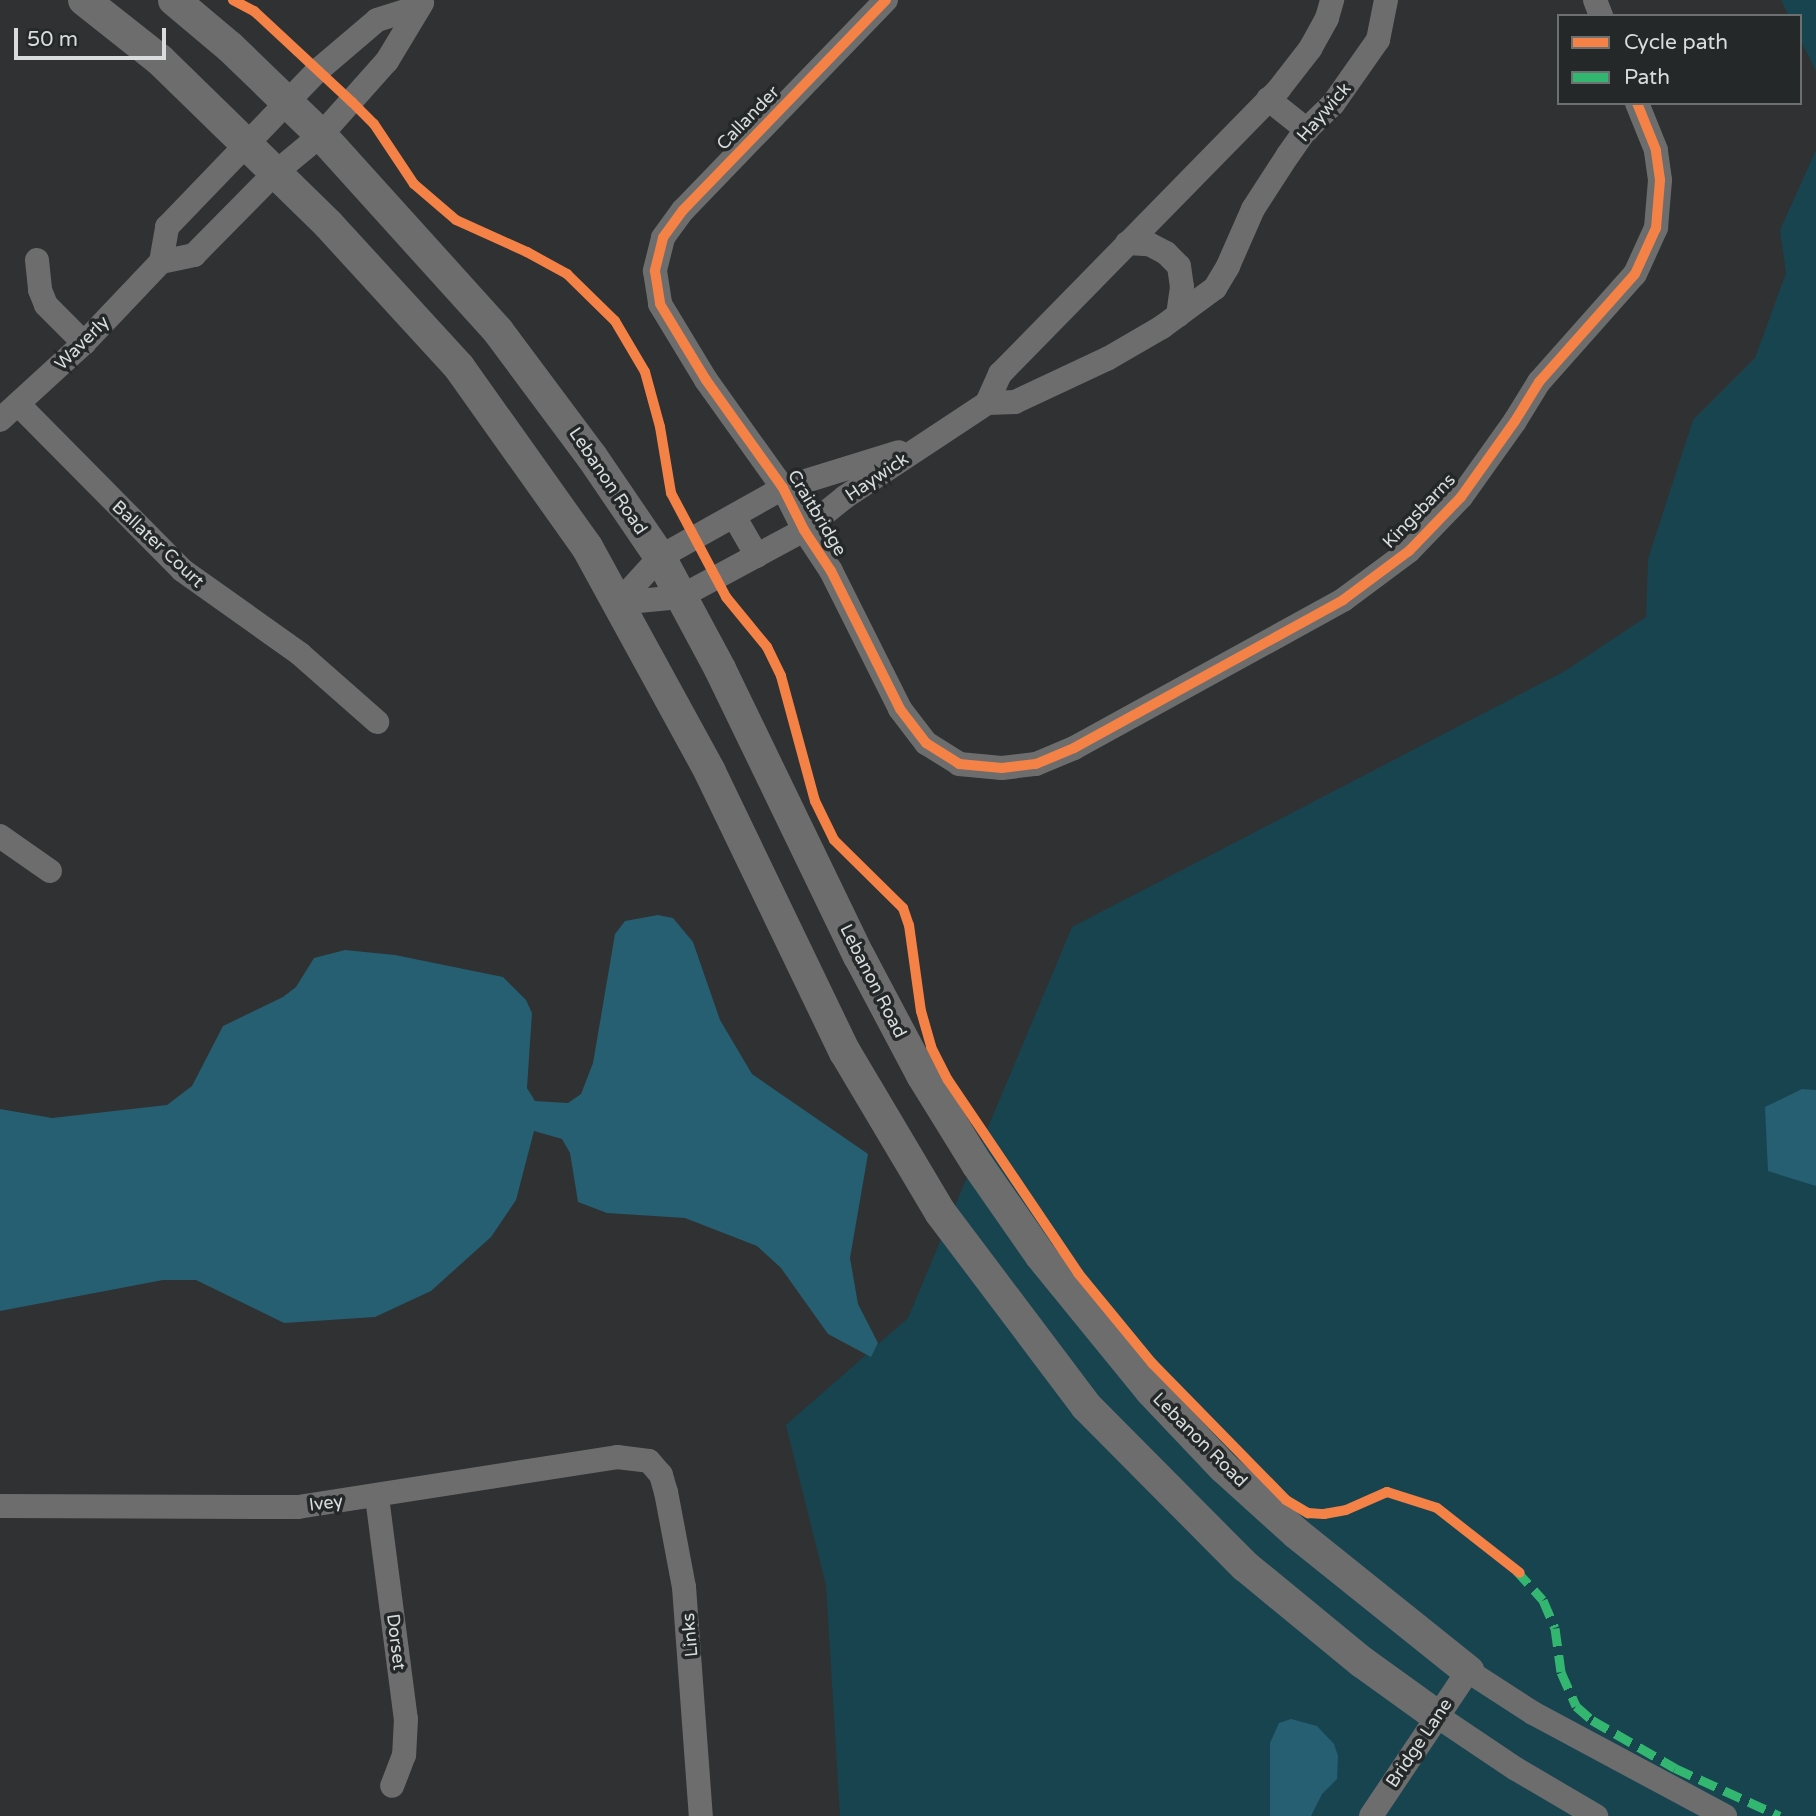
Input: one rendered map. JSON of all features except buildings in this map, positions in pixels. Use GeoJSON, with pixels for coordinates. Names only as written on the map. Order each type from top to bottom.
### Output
{"type":"FeatureCollection","features":[{"type":"Feature","properties":{"kind":"main road"},"geometry":{"type":"LineString","coordinates":[[84,0],[160,60],[328,223],[459,368],[587,547],[710,772],[845,1052],[940,1212],[1086,1406],[1245,1566],[1362,1662],[1437,1716]]}},
{"type":"Feature","properties":{"kind":"main road","name":"Lebanon Road"},"geometry":{"type":"LineString","coordinates":[[174,0],[230,47],[321,135],[498,331],[593,457],[660,557],[750,725],[859,956],[922,1075],[977,1164],[1041,1256],[1151,1391],[1223,1466],[1296,1533],[1468,1671]]}},
{"type":"Feature","properties":{"kind":"street","name":"Callander"},"geometry":{"type":"LineString","coordinates":[[655,271],[663,238],[683,209],[886,0]]}},
{"type":"Feature","properties":{"kind":"street"},"geometry":{"type":"LineString","coordinates":[[987,403],[1000,374],[1268,99],[1310,49],[1327,18],[1332,0]]}},
{"type":"Feature","properties":{"kind":"street","name":"Haywick"},"geometry":{"type":"LineString","coordinates":[[618,603],[680,597],[804,530],[845,497],[987,403],[1015,402],[1107,359],[1178,316],[1214,288],[1228,266],[1253,209],[1307,130],[1333,104],[1378,40],[1386,0]]}},
{"type":"Feature","properties":{"kind":"street"},"geometry":{"type":"LineString","coordinates":[[421,3],[387,61],[321,135],[275,173],[194,255],[161,262],[167,227],[286,101],[359,33],[377,20],[421,3]]}},
{"type":"Feature","properties":{"kind":"street"},"geometry":{"type":"LineString","coordinates":[[1268,99],[1307,130]]}},
{"type":"Feature","properties":{"kind":"street","name":"Kingsbarns"},"geometry":{"type":"LineString","coordinates":[[959,764],[1002,768],[1036,764],[1074,748],[1343,600],[1409,551],[1461,497],[1539,382],[1635,274],[1656,228],[1660,180],[1656,150],[1638,105]]}},
{"type":"Feature","properties":{"kind":"street"},"geometry":{"type":"LineString","coordinates":[[1127,243],[1149,244],[1166,253],[1179,265],[1182,287],[1178,316]]}},
{"type":"Feature","properties":{"kind":"street"},"geometry":{"type":"LineString","coordinates":[[37,260],[40,290],[46,305],[85,343]]}},
{"type":"Feature","properties":{"kind":"street","name":"Waverly"},"geometry":{"type":"LineString","coordinates":[[9,412],[85,343],[161,262]]}},
{"type":"Feature","properties":{"kind":"street","name":"Craitbridge"},"geometry":{"type":"LineString","coordinates":[[655,271],[660,304],[706,380],[782,488],[804,530],[831,570],[900,709],[926,743],[959,764]]}},
{"type":"Feature","properties":{"kind":"street","name":"Ballater Court"},"geometry":{"type":"LineString","coordinates":[[9,412],[182,570],[300,654],[377,722]]}},
{"type":"Feature","properties":{"kind":"street","name":"Haywick"},"geometry":{"type":"LineString","coordinates":[[618,603],[660,557],[782,488],[857,467],[929,441]]}},
{"type":"Feature","properties":{"kind":"street"},"geometry":{"type":"LineString","coordinates":[[734,516],[757,556]]}},
{"type":"Feature","properties":{"kind":"street"},"geometry":{"type":"LineString","coordinates":[[0,836],[50,871]]}},
{"type":"Feature","properties":{"kind":"street","name":"Ivey"},"geometry":{"type":"LineString","coordinates":[[0,1506],[298,1507],[617,1457],[649,1461]]}},
{"type":"Feature","properties":{"kind":"street","name":"Links"},"geometry":{"type":"LineString","coordinates":[[649,1461],[661,1475],[666,1492],[684,1587],[692,1662],[701,1816]]}},
{"type":"Feature","properties":{"kind":"street","name":"Dorset"},"geometry":{"type":"LineString","coordinates":[[377,1496],[406,1719],[404,1755],[392,1786]]}},
{"type":"Feature","properties":{"kind":"street","name":"Bridge Lane"},"geometry":{"type":"LineString","coordinates":[[1371,1816],[1468,1671]]}},
{"type":"Feature","properties":{"kind":"street","name":"Lebanon Road"},"geometry":{"type":"LineString","coordinates":[[1468,1671],[1533,1713],[1726,1816]]}},
{"type":"Feature","properties":{"kind":"street"},"geometry":{"type":"LineString","coordinates":[[1437,1716],[1516,1769],[1596,1816]]}},
{"type":"Feature","properties":{"kind":"shaded area"},"geometry":{"type":"Polygon","coordinates":[[[1781,0],[1816,0],[1816,71],[1802,43],[1802,14],[1788,14],[1781,0]]]}},
{"type":"Feature","properties":{"kind":"shaded area"},"geometry":{"type":"Polygon","coordinates":[[[1816,150],[1816,1816],[840,1816],[826,1585],[786,1425],[908,1318],[1072,927],[1565,671],[1646,617],[1648,559],[1693,420],[1755,358],[1786,273],[1780,230],[1816,150]]]}},
{"type":"Feature","properties":{"kind":"shaded area"},"geometry":{"type":"Polygon","coordinates":[[[658,915],[673,918],[693,942],[720,1020],[752,1074],[868,1154],[850,1258],[858,1304],[878,1343],[871,1357],[828,1334],[781,1268],[757,1246],[685,1218],[607,1213],[578,1202],[570,1153],[562,1139],[534,1131],[516,1200],[491,1237],[431,1291],[375,1317],[284,1323],[196,1280],[163,1280],[0,1311],[0,1109],[52,1118],[167,1105],[192,1086],[223,1026],[283,997],[296,987],[314,958],[345,950],[395,955],[503,977],[526,1000],[532,1013],[527,1088],[535,1101],[568,1103],[581,1094],[593,1063],[615,934],[625,921],[658,915]]]}},
{"type":"Feature","properties":{"kind":"shaded area"},"geometry":{"type":"Polygon","coordinates":[[[1802,1089],[1816,1090],[1816,1186],[1768,1171],[1765,1107],[1802,1089]]]}},
{"type":"Feature","properties":{"kind":"shaded area"},"geometry":{"type":"Polygon","coordinates":[[[1291,1719],[1317,1726],[1334,1744],[1338,1756],[1337,1779],[1322,1794],[1311,1816],[1270,1816],[1270,1743],[1279,1723],[1291,1719]]]}},
{"type":"Feature","properties":{"kind":"marked path"},"geometry":{"type":"LineString","coordinates":[[1516,1570],[1543,1600],[1555,1628],[1561,1672],[1576,1706],[1592,1720],[1675,1768],[1780,1816]]}},
{"type":"Feature","properties":{"kind":"cycle path"},"geometry":{"type":"LineString","coordinates":[[233,0],[254,11],[352,102],[374,124],[414,184],[456,220],[527,252],[567,274],[615,321],[645,372],[660,427],[671,493],[726,597],[767,647],[781,676],[815,801],[834,840],[903,908],[909,925],[921,1011],[931,1047],[948,1080],[1078,1273],[1152,1363],[1286,1500],[1308,1513],[1324,1514],[1346,1510],[1387,1492],[1437,1508],[1520,1573]]}},
{"type":"Feature","properties":{"kind":"cycle path"},"geometry":{"type":"LineString","coordinates":[[886,0],[683,210],[663,238],[655,271],[660,304],[706,380],[783,488],[804,530],[831,571],[900,709],[926,743],[959,764],[1002,768],[1036,764],[1074,748],[1343,600],[1409,551],[1461,497],[1539,382],[1635,274],[1656,228],[1660,180],[1656,150],[1638,105]]}}]}
